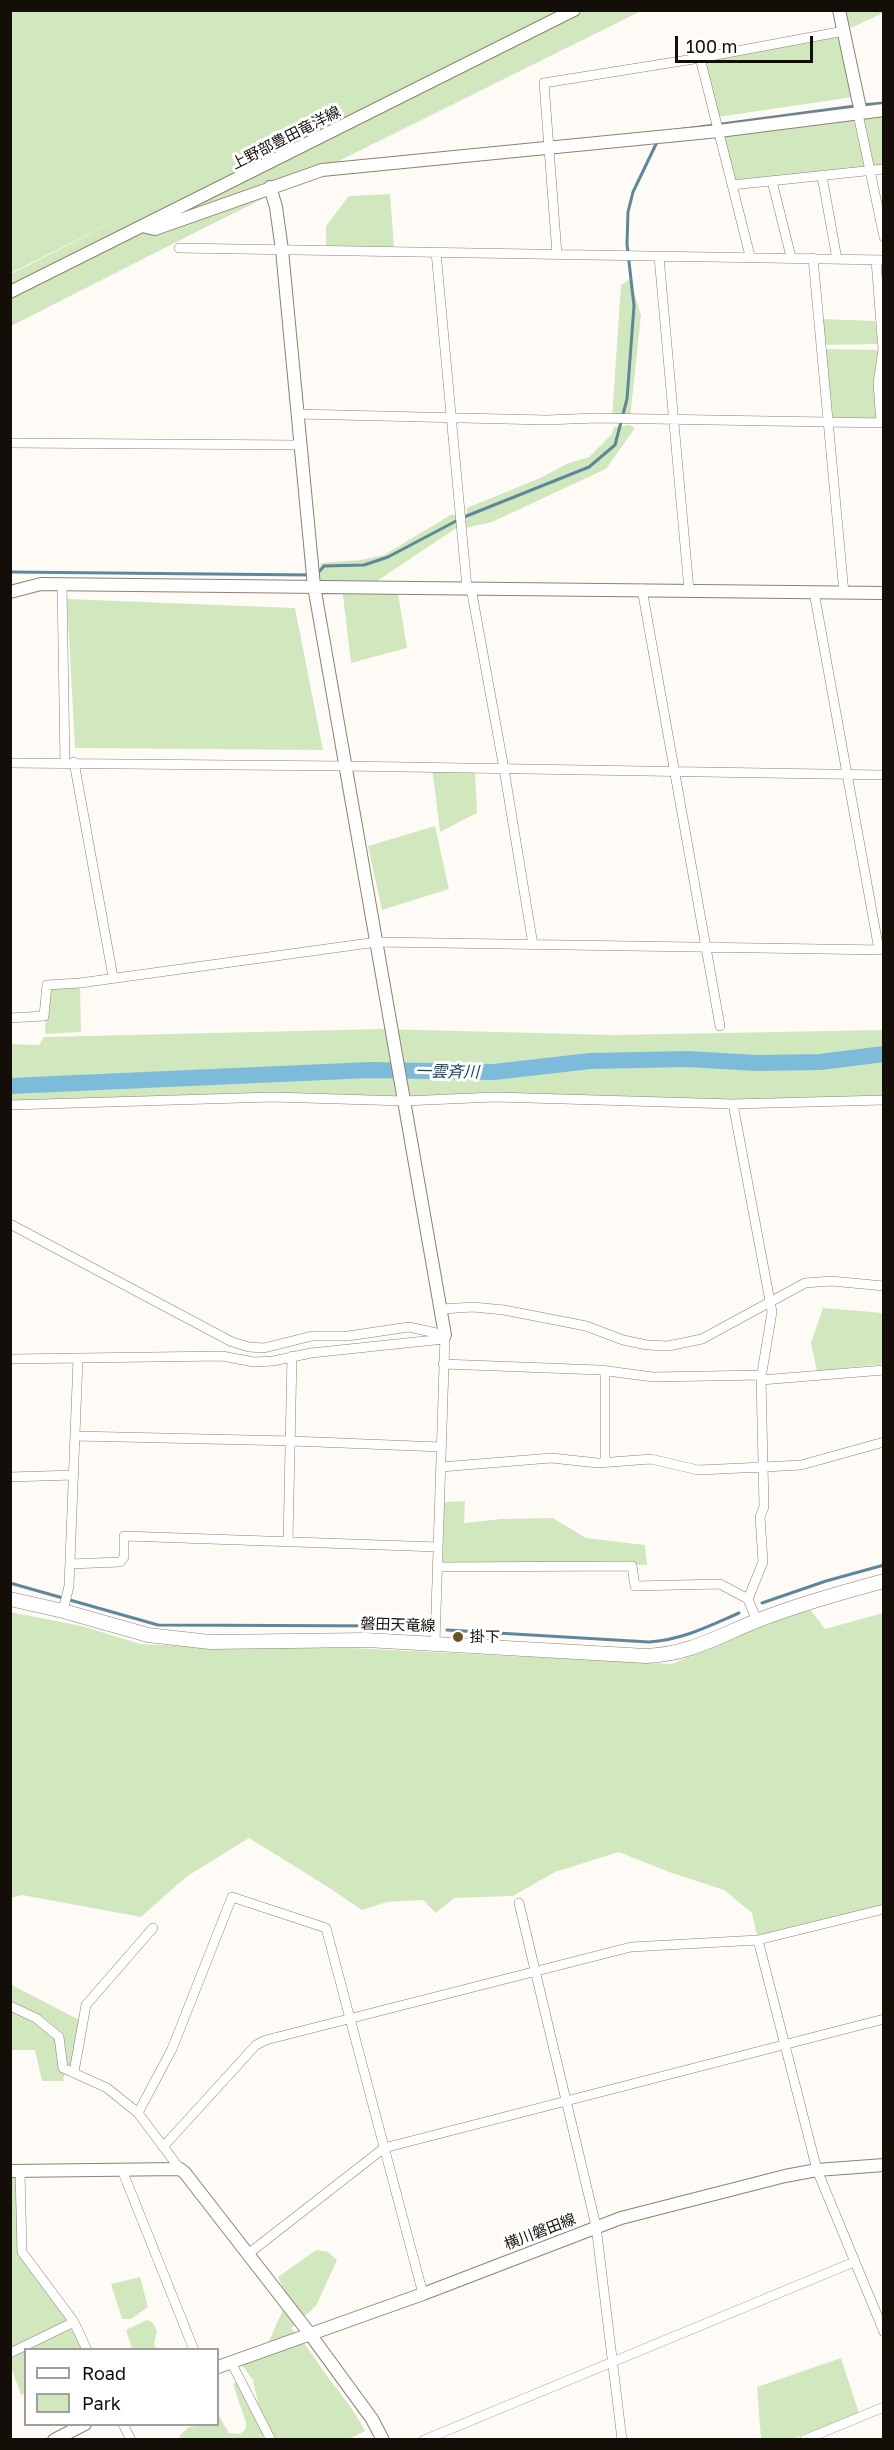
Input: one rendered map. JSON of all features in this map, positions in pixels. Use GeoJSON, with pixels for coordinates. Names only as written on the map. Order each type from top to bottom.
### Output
{"type":"FeatureCollection","features":[{"type":"Feature","properties":{"kind":"main road","name":"磐田天竜線"},"geometry":{"type":"LineString","coordinates":[[10,1599],[148,1635],[210,1642],[366,1640],[435,1642],[665,1656],[696,1648],[792,1607],[884,1581]]}},
{"type":"Feature","properties":{"kind":"street","name":"上野部豊田竜洋線"},"geometry":{"type":"LineString","coordinates":[[10,292],[574,10]]}},
{"type":"Feature","properties":{"kind":"street"},"geometry":{"type":"LineString","coordinates":[[839,10],[884,237]]}},
{"type":"Feature","properties":{"kind":"street"},"geometry":{"type":"LineString","coordinates":[[557,254],[544,83],[700,58],[844,31]]}},
{"type":"Feature","properties":{"kind":"street"},"geometry":{"type":"LineString","coordinates":[[700,58],[750,256]]}},
{"type":"Feature","properties":{"kind":"street"},"geometry":{"type":"LineString","coordinates":[[142,226],[155,230],[322,170],[719,131],[884,110]]}},
{"type":"Feature","properties":{"kind":"street"},"geometry":{"type":"LineString","coordinates":[[732,185],[884,169]]}},
{"type":"Feature","properties":{"kind":"street"},"geometry":{"type":"LineString","coordinates":[[822,176],[837,259]]}},
{"type":"Feature","properties":{"kind":"street"},"geometry":{"type":"LineString","coordinates":[[772,181],[791,257]]}},
{"type":"Feature","properties":{"kind":"street"},"geometry":{"type":"LineString","coordinates":[[270,187],[276,207],[282,250],[314,586],[442,1309],[444,1337],[435,1642]]}},
{"type":"Feature","properties":{"kind":"street"},"geometry":{"type":"LineString","coordinates":[[179,248],[541,256],[557,254],[660,257],[750,256],[880,260],[884,350],[878,382],[882,423],[546,420],[298,414]]}},
{"type":"Feature","properties":{"kind":"street"},"geometry":{"type":"LineString","coordinates":[[435,252],[469,588],[504,769],[533,945]]}},
{"type":"Feature","properties":{"kind":"street"},"geometry":{"type":"LineString","coordinates":[[660,257],[689,590]]}},
{"type":"Feature","properties":{"kind":"street"},"geometry":{"type":"LineString","coordinates":[[813,258],[844,593]]}},
{"type":"Feature","properties":{"kind":"street"},"geometry":{"type":"LineString","coordinates":[[10,443],[301,445]]}},
{"type":"Feature","properties":{"kind":"street"},"geometry":{"type":"LineString","coordinates":[[10,592],[41,584],[884,593]]}},
{"type":"Feature","properties":{"kind":"street"},"geometry":{"type":"LineString","coordinates":[[62,585],[70,762],[113,977]]}},
{"type":"Feature","properties":{"kind":"street"},"geometry":{"type":"LineString","coordinates":[[642,589],[720,1026]]}},
{"type":"Feature","properties":{"kind":"street"},"geometry":{"type":"LineString","coordinates":[[10,1018],[44,1016],[47,985],[80,983],[377,942],[881,950],[846,774],[814,592]]}},
{"type":"Feature","properties":{"kind":"street"},"geometry":{"type":"LineString","coordinates":[[10,763],[884,774]]}},
{"type":"Feature","properties":{"kind":"street"},"geometry":{"type":"LineString","coordinates":[[10,1105],[273,1097],[404,1101],[495,1097],[733,1104],[884,1100]]}},
{"type":"Feature","properties":{"kind":"street"},"geometry":{"type":"LineString","coordinates":[[733,1104],[772,1312],[762,1377],[764,1507],[760,1517],[763,1562],[748,1599]]}},
{"type":"Feature","properties":{"kind":"street"},"geometry":{"type":"LineString","coordinates":[[10,1224],[232,1342],[249,1347],[278,1346],[312,1336],[348,1336],[409,1327],[444,1337]]}},
{"type":"Feature","properties":{"kind":"street"},"geometry":{"type":"LineString","coordinates":[[442,1309],[473,1307],[504,1310],[586,1326],[639,1343],[668,1346],[702,1339],[805,1283],[831,1281],[884,1286]]}},
{"type":"Feature","properties":{"kind":"street"},"geometry":{"type":"LineString","coordinates":[[10,1359],[222,1356],[254,1362],[444,1337]]}},
{"type":"Feature","properties":{"kind":"street"},"geometry":{"type":"LineString","coordinates":[[288,1541],[292,1356]]}},
{"type":"Feature","properties":{"kind":"street"},"geometry":{"type":"LineString","coordinates":[[63,1611],[69,1586],[78,1359]]}},
{"type":"Feature","properties":{"kind":"street"},"geometry":{"type":"LineString","coordinates":[[443,1364],[605,1371],[652,1377],[762,1377],[884,1370]]}},
{"type":"Feature","properties":{"kind":"street"},"geometry":{"type":"LineString","coordinates":[[605,1371],[605,1463]]}},
{"type":"Feature","properties":{"kind":"street"},"geometry":{"type":"LineString","coordinates":[[76,1436],[441,1447]]}},
{"type":"Feature","properties":{"kind":"street"},"geometry":{"type":"LineString","coordinates":[[441,1467],[551,1458],[605,1463],[651,1459],[698,1470],[801,1465],[884,1442]]}},
{"type":"Feature","properties":{"kind":"street"},"geometry":{"type":"LineString","coordinates":[[10,1477],[74,1475]]}},
{"type":"Feature","properties":{"kind":"street"},"geometry":{"type":"LineString","coordinates":[[70,1564],[120,1562],[124,1557],[124,1536],[438,1547]]}},
{"type":"Feature","properties":{"kind":"street"},"geometry":{"type":"LineString","coordinates":[[437,1567],[633,1566],[635,1586],[720,1584],[748,1599],[757,1621]]}},
{"type":"Feature","properties":{"kind":"street"},"geometry":{"type":"LineString","coordinates":[[138,2113],[172,2049],[232,1896],[326,1928],[423,2294]]}},
{"type":"Feature","properties":{"kind":"street"},"geometry":{"type":"LineString","coordinates":[[519,1903],[533,1972],[596,2226],[622,2439]]}},
{"type":"Feature","properties":{"kind":"street"},"geometry":{"type":"LineString","coordinates":[[163,2147],[256,2044],[631,1947],[758,1940],[884,1909]]}},
{"type":"Feature","properties":{"kind":"street"},"geometry":{"type":"LineString","coordinates":[[74,2072],[86,2005],[153,1928]]}},
{"type":"Feature","properties":{"kind":"street"},"geometry":{"type":"LineString","coordinates":[[758,1940],[817,2170],[884,2332]]}},
{"type":"Feature","properties":{"kind":"street"},"geometry":{"type":"LineString","coordinates":[[10,2006],[36,2018],[59,2037],[63,2068],[107,2088],[138,2113],[310,2334],[372,2419],[382,2439]]}},
{"type":"Feature","properties":{"kind":"street"},"geometry":{"type":"LineString","coordinates":[[248,2254],[384,2148],[884,2019]]}},
{"type":"Feature","properties":{"kind":"street","name":"横川磐田線"},"geometry":{"type":"LineString","coordinates":[[219,2367],[423,2294],[596,2226],[715,2193],[817,2170],[884,2165]]}},
{"type":"Feature","properties":{"kind":"street"},"geometry":{"type":"LineString","coordinates":[[87,2348],[74,2322],[22,2253],[15,2171],[180,2169]]}},
{"type":"Feature","properties":{"kind":"street"},"geometry":{"type":"LineString","coordinates":[[122,2170],[194,2348]]}},
{"type":"Feature","properties":{"kind":"street"},"geometry":{"type":"LineString","coordinates":[[424,2439],[854,2262]]}},
{"type":"Feature","properties":{"kind":"street"},"geometry":{"type":"LineString","coordinates":[[10,2353],[74,2322]]}},
{"type":"Feature","properties":{"kind":"street"},"geometry":{"type":"LineString","coordinates":[[231,2362],[271,2439]]}},
{"type":"Feature","properties":{"kind":"street"},"geometry":{"type":"LineString","coordinates":[[804,2439],[884,2407]]}},
{"type":"Feature","properties":{"kind":"street"},"geometry":{"type":"LineString","coordinates":[[54,2439],[81,2426]]}},
{"type":"Feature","properties":{"kind":"green space"},"geometry":{"type":"Polygon","coordinates":[[[10,11],[641,11],[11,326],[11,274],[151,203],[11,273],[10,11]]]}},
{"type":"Feature","properties":{"kind":"green space"},"geometry":{"type":"Polygon","coordinates":[[[839,11],[883,11],[883,13],[844,31],[839,11]]]}},
{"type":"Feature","properties":{"kind":"green space"},"geometry":{"type":"Polygon","coordinates":[[[845,34],[853,97],[718,117],[704,57],[845,34]]]}},
{"type":"Feature","properties":{"kind":"green space"},"geometry":{"type":"Polygon","coordinates":[[[883,113],[883,169],[732,185],[722,130],[883,113]]]}},
{"type":"Feature","properties":{"kind":"green space"},"geometry":{"type":"Polygon","coordinates":[[[390,194],[394,248],[326,250],[326,226],[349,196],[390,194]]]}},
{"type":"Feature","properties":{"kind":"green space"},"geometry":{"type":"Polygon","coordinates":[[[630,279],[641,315],[630,419],[612,419],[621,285],[630,279]]]}},
{"type":"Feature","properties":{"kind":"green space"},"geometry":{"type":"Polygon","coordinates":[[[822,319],[875,321],[878,344],[824,345],[822,319]]]}},
{"type":"Feature","properties":{"kind":"green space"},"geometry":{"type":"Polygon","coordinates":[[[826,349],[883,350],[883,387],[879,388],[881,423],[831,422],[826,349]]]}},
{"type":"Feature","properties":{"kind":"green space"},"geometry":{"type":"Polygon","coordinates":[[[630,425],[635,428],[606,469],[492,522],[465,528],[467,508],[540,478],[569,463],[589,457],[612,434],[614,427],[630,425]]]}},
{"type":"Feature","properties":{"kind":"green space"},"geometry":{"type":"Polygon","coordinates":[[[452,514],[456,516],[461,525],[377,581],[318,580],[321,563],[360,560],[384,555],[452,514]]]}},
{"type":"Feature","properties":{"kind":"green space"},"geometry":{"type":"Polygon","coordinates":[[[342,587],[397,587],[407,648],[351,663],[342,587]]]}},
{"type":"Feature","properties":{"kind":"green space"},"geometry":{"type":"Polygon","coordinates":[[[67,599],[295,608],[323,750],[75,748],[67,599]]]}},
{"type":"Feature","properties":{"kind":"green space"},"geometry":{"type":"Polygon","coordinates":[[[432,767],[475,768],[477,813],[440,832],[432,767]]]}},
{"type":"Feature","properties":{"kind":"green space"},"geometry":{"type":"Polygon","coordinates":[[[435,826],[449,889],[382,910],[368,846],[435,826]]]}},
{"type":"Feature","properties":{"kind":"green space"},"geometry":{"type":"Polygon","coordinates":[[[80,983],[81,1032],[45,1034],[47,985],[80,983]]]}},
{"type":"Feature","properties":{"kind":"green space"},"geometry":{"type":"Polygon","coordinates":[[[382,1029],[614,1035],[883,1030],[883,1097],[661,1102],[377,1100],[11,1105],[10,1044],[39,1045],[44,1037],[382,1029]]]}},
{"type":"Feature","properties":{"kind":"green space"},"geometry":{"type":"Polygon","coordinates":[[[823,1308],[883,1313],[883,1364],[817,1371],[811,1343],[823,1308]]]}},
{"type":"Feature","properties":{"kind":"green space"},"geometry":{"type":"Polygon","coordinates":[[[465,1501],[464,1523],[501,1519],[553,1518],[586,1538],[645,1545],[647,1565],[443,1562],[444,1502],[465,1501]]]}},
{"type":"Feature","properties":{"kind":"green space"},"geometry":{"type":"Polygon","coordinates":[[[809,1608],[825,1629],[883,1613],[883,1909],[758,1940],[752,1913],[724,1890],[619,1852],[555,1872],[513,1896],[454,1898],[436,1913],[423,1900],[387,1902],[362,1910],[249,1838],[186,1877],[141,1917],[22,1895],[11,1898],[10,1612],[82,1626],[140,1644],[227,1648],[352,1648],[672,1664],[744,1632],[809,1608]]]}},
{"type":"Feature","properties":{"kind":"green space"},"geometry":{"type":"Polygon","coordinates":[[[10,1984],[83,2022],[74,2072],[66,2069],[63,2081],[42,2081],[35,2050],[11,2050],[10,1984]]]}},
{"type":"Feature","properties":{"kind":"green space"},"geometry":{"type":"Polygon","coordinates":[[[10,2175],[20,2176],[17,2237],[74,2322],[19,2350],[24,2348],[24,2394],[21,2395],[10,2364],[10,2175]]]}},
{"type":"Feature","properties":{"kind":"green space"},"geometry":{"type":"Polygon","coordinates":[[[316,2250],[328,2252],[337,2260],[316,2306],[291,2328],[350,2406],[365,2431],[347,2440],[265,2437],[183,2440],[179,2436],[189,2427],[219,2426],[219,2416],[229,2433],[240,2434],[245,2430],[246,2423],[233,2384],[238,2382],[262,2422],[253,2380],[242,2365],[269,2341],[282,2312],[286,2295],[278,2277],[316,2250]]]}},
{"type":"Feature","properties":{"kind":"green space"},"geometry":{"type":"Polygon","coordinates":[[[140,2277],[148,2307],[131,2319],[122,2319],[111,2284],[140,2277]]]}},
{"type":"Feature","properties":{"kind":"green space"},"geometry":{"type":"Polygon","coordinates":[[[147,2320],[153,2323],[157,2331],[154,2344],[156,2348],[132,2348],[126,2330],[147,2320]]]}},
{"type":"Feature","properties":{"kind":"green space"},"geometry":{"type":"Polygon","coordinates":[[[72,2329],[82,2348],[24,2348],[72,2329]]]}},
{"type":"Feature","properties":{"kind":"green space"},"geometry":{"type":"Polygon","coordinates":[[[841,2358],[859,2413],[793,2439],[761,2439],[757,2387],[841,2358]]]}},
{"type":"Feature","properties":{"kind":"waterway"},"geometry":{"type":"LineString","coordinates":[[861,105],[884,103]]}},
{"type":"Feature","properties":{"kind":"waterway"},"geometry":{"type":"LineString","coordinates":[[663,132],[855,106]]}},
{"type":"Feature","properties":{"kind":"waterway"},"geometry":{"type":"LineString","coordinates":[[464,517],[589,467],[615,445],[627,399],[634,306],[627,244],[628,212],[633,192],[658,140]]}},
{"type":"Feature","properties":{"kind":"waterway"},"geometry":{"type":"LineString","coordinates":[[317,574],[324,566],[364,565],[388,557],[458,520]]}},
{"type":"Feature","properties":{"kind":"waterway"},"geometry":{"type":"LineString","coordinates":[[10,572],[311,575]]}},
{"type":"Feature","properties":{"kind":"waterway","name":"一雲斉川"},"geometry":{"type":"LineString","coordinates":[[10,1086],[370,1070],[494,1072],[590,1061],[688,1059],[756,1063],[820,1062],[884,1054]]}},
{"type":"Feature","properties":{"kind":"waterway"},"geometry":{"type":"LineString","coordinates":[[762,1603],[826,1581],[884,1565]]}},
{"type":"Feature","properties":{"kind":"waterway"},"geometry":{"type":"LineString","coordinates":[[10,1583],[158,1625],[421,1628]]}},
{"type":"Feature","properties":{"kind":"waterway"},"geometry":{"type":"LineString","coordinates":[[447,1630],[649,1642],[684,1635],[739,1613]]}},
{"type":"Feature","properties":{"kind":"place","name":"掛下"},"geometry":{"type":"Point","coordinates":[458,1637]}}]}
